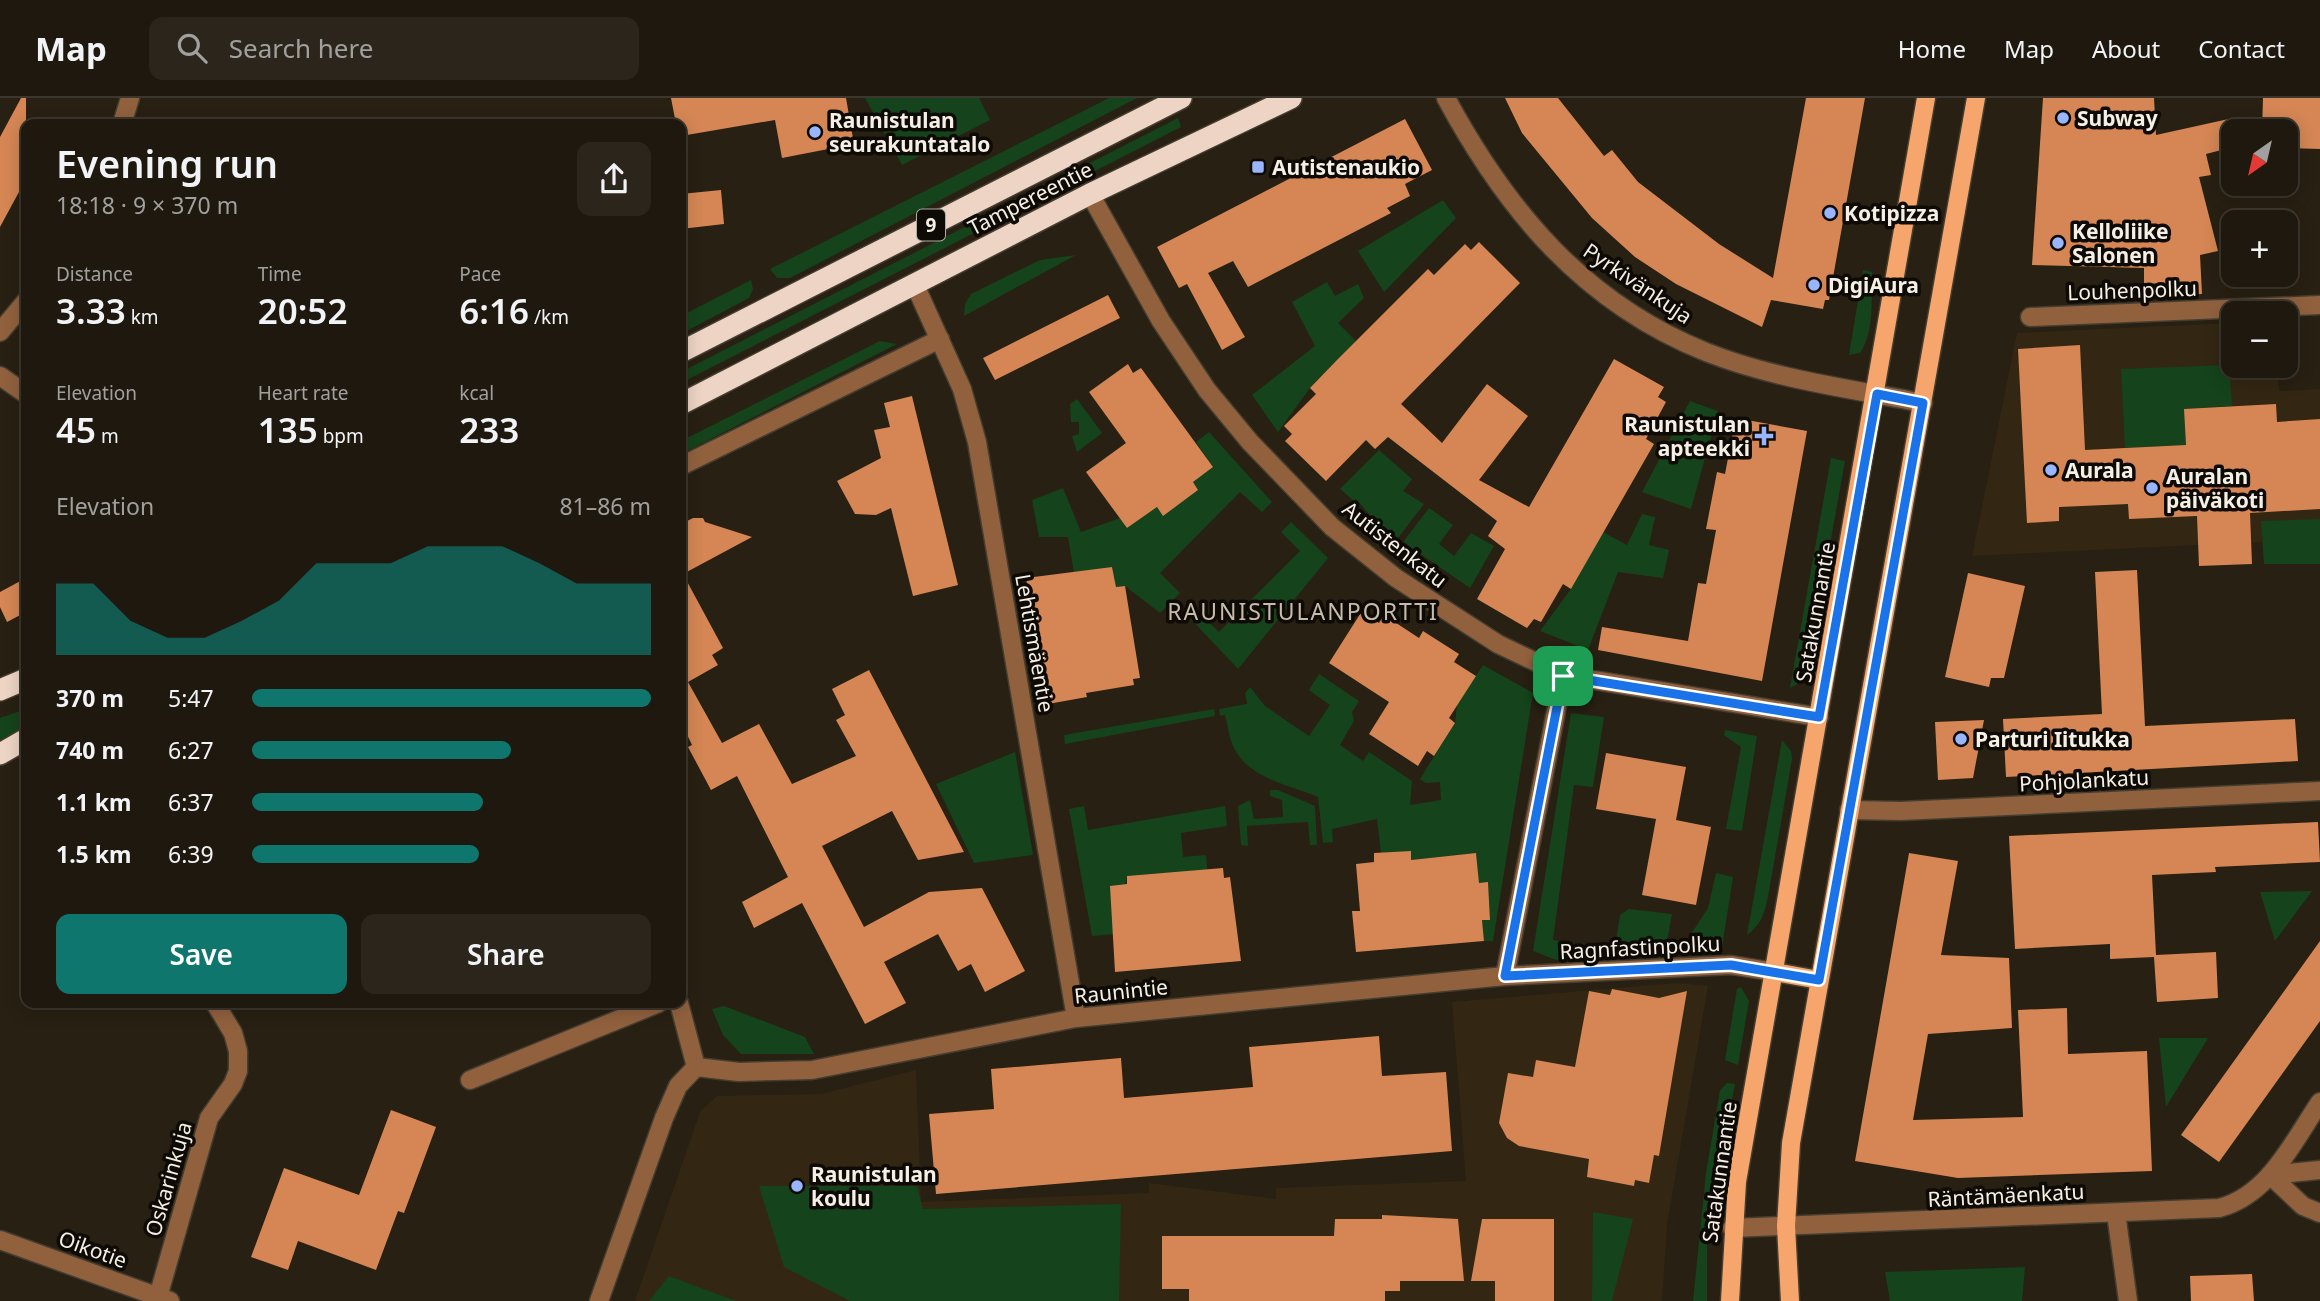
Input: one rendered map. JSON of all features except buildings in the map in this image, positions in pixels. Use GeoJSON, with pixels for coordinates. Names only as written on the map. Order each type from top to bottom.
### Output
{"type":"FeatureCollection","features":[{"type":"Feature","properties":{"kind":"highway","name":"Tampereentie"},"geometry":{"type":"LineString","coordinates":[[686,349],[1181,98]]}},
{"type":"Feature","properties":{"kind":"highway","name":"Tampereentie"},"geometry":{"type":"LineString","coordinates":[[686,401],[1090,194],[1291,98]]}},
{"type":"Feature","properties":{"kind":"highway"},"geometry":{"type":"LineString","coordinates":[[0,690],[21,681]]}},
{"type":"Feature","properties":{"kind":"highway"},"geometry":{"type":"LineString","coordinates":[[0,754],[21,742]]}},
{"type":"Feature","properties":{"kind":"main road","name":"Satakunnantie"},"geometry":{"type":"LineString","coordinates":[[1730,1301],[1732,1228],[1737,1182],[1877,394],[1926,98]]}},
{"type":"Feature","properties":{"kind":"main road"},"geometry":{"type":"LineString","coordinates":[[1790,1301],[1786,1226],[1791,1143],[1976,98]]}},
{"type":"Feature","properties":{"kind":"main road"},"geometry":{"type":"LineString","coordinates":[[1775,972],[1819,980]]}},
{"type":"Feature","properties":{"kind":"street"},"geometry":{"type":"LineString","coordinates":[[124,119],[131,98]]}},
{"type":"Feature","properties":{"kind":"street","name":"Pyrkivänkuja"},"geometry":{"type":"LineString","coordinates":[[1446,98],[1499,188],[1534,231],[1564,261],[1619,304],[1665,333],[1740,364],[1923,403]]}},
{"type":"Feature","properties":{"kind":"street","name":"Autistenkatu"},"geometry":{"type":"LineString","coordinates":[[1090,194],[1181,353],[1250,442],[1332,527],[1396,578],[1498,644],[1563,676],[1819,717]]}},
{"type":"Feature","properties":{"kind":"street","name":"Lehtismäentie"},"geometry":{"type":"LineString","coordinates":[[915,285],[962,388],[977,442],[1076,1018]]}},
{"type":"Feature","properties":{"kind":"street","name":"Louhenpolku"},"geometry":{"type":"LineString","coordinates":[[2030,317],[2320,306]]}},
{"type":"Feature","properties":{"kind":"street"},"geometry":{"type":"LineString","coordinates":[[0,332],[21,307]]}},
{"type":"Feature","properties":{"kind":"street"},"geometry":{"type":"LineString","coordinates":[[686,464],[940,339]]}},
{"type":"Feature","properties":{"kind":"street"},"geometry":{"type":"LineString","coordinates":[[0,376],[21,391]]}},
{"type":"Feature","properties":{"kind":"street"},"geometry":{"type":"LineString","coordinates":[[1505,976],[1563,676]]}},
{"type":"Feature","properties":{"kind":"street","name":"Pohjolankatu"},"geometry":{"type":"LineString","coordinates":[[1849,810],[1901,811],[2320,791]]}},
{"type":"Feature","properties":{"kind":"street","name":"Ragnfastinpolku"},"geometry":{"type":"LineString","coordinates":[[1505,976],[1731,965],[1775,972]]}},
{"type":"Feature","properties":{"kind":"street","name":"Raunintie"},"geometry":{"type":"LineString","coordinates":[[696,1066],[739,1072],[812,1070],[1076,1018],[1505,976]]}},
{"type":"Feature","properties":{"kind":"street","name":"Oskarinkuja"},"geometry":{"type":"LineString","coordinates":[[164,1299],[209,1118],[233,1084],[238,1071],[238,1051],[233,1033],[218,1008]]}},
{"type":"Feature","properties":{"kind":"street"},"geometry":{"type":"LineString","coordinates":[[470,1080],[647,1008]]}},
{"type":"Feature","properties":{"kind":"street"},"geometry":{"type":"LineString","coordinates":[[599,1301],[664,1118],[678,1086],[696,1066],[680,1008]]}},
{"type":"Feature","properties":{"kind":"street","name":"Räntämäenkatu"},"geometry":{"type":"LineString","coordinates":[[1732,1228],[2219,1208],[2237,1204],[2255,1191],[2270,1175],[2320,1102]]}},
{"type":"Feature","properties":{"kind":"street"},"geometry":{"type":"LineString","coordinates":[[2270,1175],[2320,1170]]}},
{"type":"Feature","properties":{"kind":"street"},"geometry":{"type":"LineString","coordinates":[[2270,1175],[2303,1206],[2320,1213]]}},
{"type":"Feature","properties":{"kind":"street"},"geometry":{"type":"LineString","coordinates":[[2116,1213],[2128,1301]]}},
{"type":"Feature","properties":{"kind":"street","name":"Oikotie"},"geometry":{"type":"LineString","coordinates":[[0,1240],[164,1299]]}},
{"type":"Feature","properties":{"kind":"shaded area"},"geometry":{"type":"Polygon","coordinates":[[[2221,324],[2221,378],[2278,378],[2279,391],[2320,389],[2320,539],[1972,556],[2017,333],[2221,324]]]}},
{"type":"Feature","properties":{"kind":"shaded area","name":"Raunistulan koulu"},"geometry":{"type":"Polygon","coordinates":[[[1677,983],[1708,986],[1667,1225],[1662,1301],[635,1301],[700,1112],[717,1096],[821,1094],[916,1070],[921,1202],[1149,1193],[1149,1183],[1276,1199],[1276,1188],[1466,1181],[1452,1002],[1677,983]]]}},
{"type":"Feature","properties":{"kind":"green space"},"geometry":{"type":"Polygon","coordinates":[[[865,98],[979,98],[990,120],[902,165],[865,98]]]}},
{"type":"Feature","properties":{"kind":"green space"},"geometry":{"type":"Polygon","coordinates":[[[1109,98],[1137,98],[790,278],[777,278],[770,269],[1109,98]]]}},
{"type":"Feature","properties":{"kind":"green space"},"geometry":{"type":"Polygon","coordinates":[[[1178,118],[1181,127],[686,380],[686,369],[1178,118]]]}},
{"type":"Feature","properties":{"kind":"green space"},"geometry":{"type":"Polygon","coordinates":[[[1443,200],[1456,218],[1384,292],[1358,251],[1443,200]]]}},
{"type":"Feature","properties":{"kind":"green space"},"geometry":{"type":"Polygon","coordinates":[[[1076,255],[964,316],[965,304],[971,294],[1040,260],[1076,255]]]}},
{"type":"Feature","properties":{"kind":"green space"},"geometry":{"type":"Polygon","coordinates":[[[1863,270],[1872,272],[1870,325],[1860,353],[1849,355],[1863,270]]]}},
{"type":"Feature","properties":{"kind":"green space"},"geometry":{"type":"Polygon","coordinates":[[[751,280],[753,289],[749,298],[686,331],[686,313],[751,280]]]}},
{"type":"Feature","properties":{"kind":"green space"},"geometry":{"type":"Polygon","coordinates":[[[1327,282],[1335,296],[1358,284],[1364,298],[1338,323],[1356,341],[1310,388],[1278,432],[1252,395],[1315,346],[1292,302],[1327,282]]]}},
{"type":"Feature","properties":{"kind":"green space"},"geometry":{"type":"Polygon","coordinates":[[[880,341],[897,344],[686,451],[686,438],[880,341]]]}},
{"type":"Feature","properties":{"kind":"green space"},"geometry":{"type":"Polygon","coordinates":[[[2221,365],[2221,378],[2230,378],[2232,406],[2184,409],[2186,445],[2125,448],[2121,369],[2221,365]]]}},
{"type":"Feature","properties":{"kind":"green space"},"geometry":{"type":"Polygon","coordinates":[[[1077,399],[1102,433],[1077,452],[1072,436],[1079,434],[1079,422],[1071,422],[1070,404],[1077,399]]]}},
{"type":"Feature","properties":{"kind":"green space"},"geometry":{"type":"Polygon","coordinates":[[[1690,401],[1718,411],[1691,509],[1642,492],[1690,401]]]}},
{"type":"Feature","properties":{"kind":"green space"},"geometry":{"type":"Polygon","coordinates":[[[1209,432],[1272,502],[1262,512],[1240,492],[1160,573],[1180,593],[1160,613],[1125,586],[1116,587],[1112,567],[1074,573],[1068,537],[1039,537],[1032,500],[1063,488],[1081,532],[1120,518],[1127,528],[1157,507],[1163,515],[1198,490],[1193,482],[1213,467],[1196,442],[1209,432]]]}},
{"type":"Feature","properties":{"kind":"green space"},"geometry":{"type":"Polygon","coordinates":[[[1379,450],[1412,479],[1403,491],[1424,504],[1398,538],[1384,526],[1381,528],[1356,499],[1354,501],[1340,489],[1379,450]]]}},
{"type":"Feature","properties":{"kind":"green space"},"geometry":{"type":"Polygon","coordinates":[[[1831,458],[1845,461],[1807,673],[1802,681],[1790,688],[1831,458]]]}},
{"type":"Feature","properties":{"kind":"green space"},"geometry":{"type":"Polygon","coordinates":[[[1429,508],[1453,525],[1439,544],[1454,556],[1471,533],[1494,546],[1470,588],[1403,542],[1429,508]]]}},
{"type":"Feature","properties":{"kind":"green space"},"geometry":{"type":"Polygon","coordinates":[[[1642,514],[1655,517],[1649,545],[1669,550],[1663,578],[1618,572],[1588,650],[1540,631],[1571,589],[1603,532],[1627,545],[1642,514]]]}},
{"type":"Feature","properties":{"kind":"green space"},"geometry":{"type":"Polygon","coordinates":[[[2320,519],[2320,564],[2264,564],[2261,521],[2320,519]]]}},
{"type":"Feature","properties":{"kind":"green space"},"geometry":{"type":"Polygon","coordinates":[[[1291,522],[1328,558],[1238,669],[1187,615],[1194,608],[1219,632],[1300,551],[1281,532],[1291,522]]]}},
{"type":"Feature","properties":{"kind":"green space"},"geometry":{"type":"Polygon","coordinates":[[[1483,665],[1533,693],[1493,941],[1484,941],[1482,920],[1490,919],[1488,883],[1479,883],[1476,853],[1411,860],[1410,851],[1381,853],[1377,819],[1332,829],[1333,842],[1323,843],[1318,797],[1271,780],[1249,767],[1234,748],[1225,715],[1220,716],[1219,709],[1247,704],[1245,693],[1250,687],[1265,706],[1309,736],[1330,705],[1309,690],[1319,674],[1359,701],[1352,712],[1354,721],[1340,745],[1363,761],[1369,752],[1412,781],[1410,805],[1441,800],[1440,782],[1426,783],[1420,779],[1455,723],[1457,705],[1483,665]]]}},
{"type":"Feature","properties":{"kind":"green space"},"geometry":{"type":"Polygon","coordinates":[[[1214,709],[1215,716],[1065,744],[1064,735],[1214,709]]]}},
{"type":"Feature","properties":{"kind":"green space"},"geometry":{"type":"Polygon","coordinates":[[[21,711],[21,729],[0,742],[0,718],[21,711]]]}},
{"type":"Feature","properties":{"kind":"green space"},"geometry":{"type":"Polygon","coordinates":[[[1571,713],[1604,717],[1593,787],[1574,785],[1553,940],[1574,943],[1572,958],[1556,960],[1533,951],[1571,713]]]}},
{"type":"Feature","properties":{"kind":"green space"},"geometry":{"type":"Polygon","coordinates":[[[1725,730],[1757,736],[1742,831],[1726,829],[1741,747],[1724,735],[1725,730]]]}},
{"type":"Feature","properties":{"kind":"green space"},"geometry":{"type":"Polygon","coordinates":[[[1782,740],[1791,751],[1792,759],[1768,897],[1761,919],[1747,935],[1782,740]]]}},
{"type":"Feature","properties":{"kind":"green space"},"geometry":{"type":"Polygon","coordinates":[[[1015,752],[1033,855],[974,863],[936,784],[1015,752]]]}},
{"type":"Feature","properties":{"kind":"green space"},"geometry":{"type":"Polygon","coordinates":[[[1270,790],[1278,790],[1315,806],[1317,845],[1310,845],[1308,822],[1247,826],[1248,846],[1241,845],[1238,806],[1250,800],[1254,819],[1283,817],[1282,800],[1270,796],[1270,790]]]}},
{"type":"Feature","properties":{"kind":"green space"},"geometry":{"type":"Polygon","coordinates":[[[1084,806],[1088,830],[1225,806],[1227,826],[1181,833],[1183,857],[1206,855],[1208,878],[1162,873],[1127,876],[1115,934],[1092,936],[1069,809],[1084,806]]]}},
{"type":"Feature","properties":{"kind":"green space"},"geometry":{"type":"Polygon","coordinates":[[[1716,873],[1733,877],[1722,947],[1704,953],[1696,948],[1691,934],[1708,908],[1716,873]]]}},
{"type":"Feature","properties":{"kind":"green space"},"geometry":{"type":"Polygon","coordinates":[[[2312,891],[2275,941],[2260,892],[2312,891]]]}},
{"type":"Feature","properties":{"kind":"green space"},"geometry":{"type":"Polygon","coordinates":[[[1629,909],[1672,914],[1664,958],[1627,956],[1615,947],[1620,915],[1629,909]]]}},
{"type":"Feature","properties":{"kind":"green space"},"geometry":{"type":"Polygon","coordinates":[[[1741,987],[1749,1001],[1738,1065],[1725,1060],[1737,989],[1741,987]]]}},
{"type":"Feature","properties":{"kind":"green space"},"geometry":{"type":"Polygon","coordinates":[[[724,1006],[805,1037],[814,1054],[741,1054],[723,1035],[712,1009],[724,1006]]]}},
{"type":"Feature","properties":{"kind":"green space"},"geometry":{"type":"Polygon","coordinates":[[[2159,1038],[2208,1038],[2166,1107],[2159,1038]]]}},
{"type":"Feature","properties":{"kind":"green space"},"geometry":{"type":"Polygon","coordinates":[[[1727,1083],[1735,1084],[1707,1235],[1707,1301],[1693,1301],[1706,1173],[1720,1090],[1727,1083]]]}},
{"type":"Feature","properties":{"kind":"green space"},"geometry":{"type":"Polygon","coordinates":[[[759,1186],[917,1186],[923,1209],[1121,1204],[1119,1301],[850,1301],[784,1267],[759,1186]]]}},
{"type":"Feature","properties":{"kind":"green space"},"geometry":{"type":"Polygon","coordinates":[[[1593,1212],[1633,1219],[1612,1301],[1592,1301],[1593,1212]]]}},
{"type":"Feature","properties":{"kind":"green space"},"geometry":{"type":"Polygon","coordinates":[[[2025,1267],[2022,1301],[1890,1301],[1885,1272],[2025,1267]]]}},
{"type":"Feature","properties":{"kind":"green space"},"geometry":{"type":"Polygon","coordinates":[[[669,1276],[736,1301],[649,1301],[669,1276]]]}},
{"type":"Feature","properties":{"kind":"place","name":"Subway"},"geometry":{"type":"Point","coordinates":[2063,118]}},
{"type":"Feature","properties":{"kind":"place","name":"Raunistulan seurakuntatalo"},"geometry":{"type":"Point","coordinates":[815,132]}},
{"type":"Feature","properties":{"kind":"place","name":"Autistenaukio"},"geometry":{"type":"Point","coordinates":[1258,167]}},
{"type":"Feature","properties":{"kind":"place","name":"Kotipizza"},"geometry":{"type":"Point","coordinates":[1830,213]}},
{"type":"Feature","properties":{"kind":"place","name":"Kelloliike Salonen"},"geometry":{"type":"Point","coordinates":[2058,243]}},
{"type":"Feature","properties":{"kind":"place","name":"DigiAura"},"geometry":{"type":"Point","coordinates":[1814,285]}},
{"type":"Feature","properties":{"kind":"place","name":"Raunistulan apteekki"},"geometry":{"type":"Point","coordinates":[1764,436]}},
{"type":"Feature","properties":{"kind":"place","name":"Aurala"},"geometry":{"type":"Point","coordinates":[2051,470]}},
{"type":"Feature","properties":{"kind":"place","name":"Auralan päiväkoti"},"geometry":{"type":"Point","coordinates":[2152,488]}},
{"type":"Feature","properties":{"kind":"place","name":"Parturi Iitukka"},"geometry":{"type":"Point","coordinates":[1961,739]}},
{"type":"Feature","properties":{"kind":"place","name":"Raunistulan koulu"},"geometry":{"type":"Point","coordinates":[797,1186]}},
{"type":"Feature","properties":{"kind":"district","name":"RAUNISTULANPORTTI"},"geometry":{"type":"Point","coordinates":[1303,611]}},
{"type":"Feature","properties":{"kind":"route"},"geometry":{"type":"LineString","coordinates":[[1877,394],[1923,403],[1819,980],[1731,965],[1505,976],[1563,676],[1819,717],[1877,394]]}}]}
